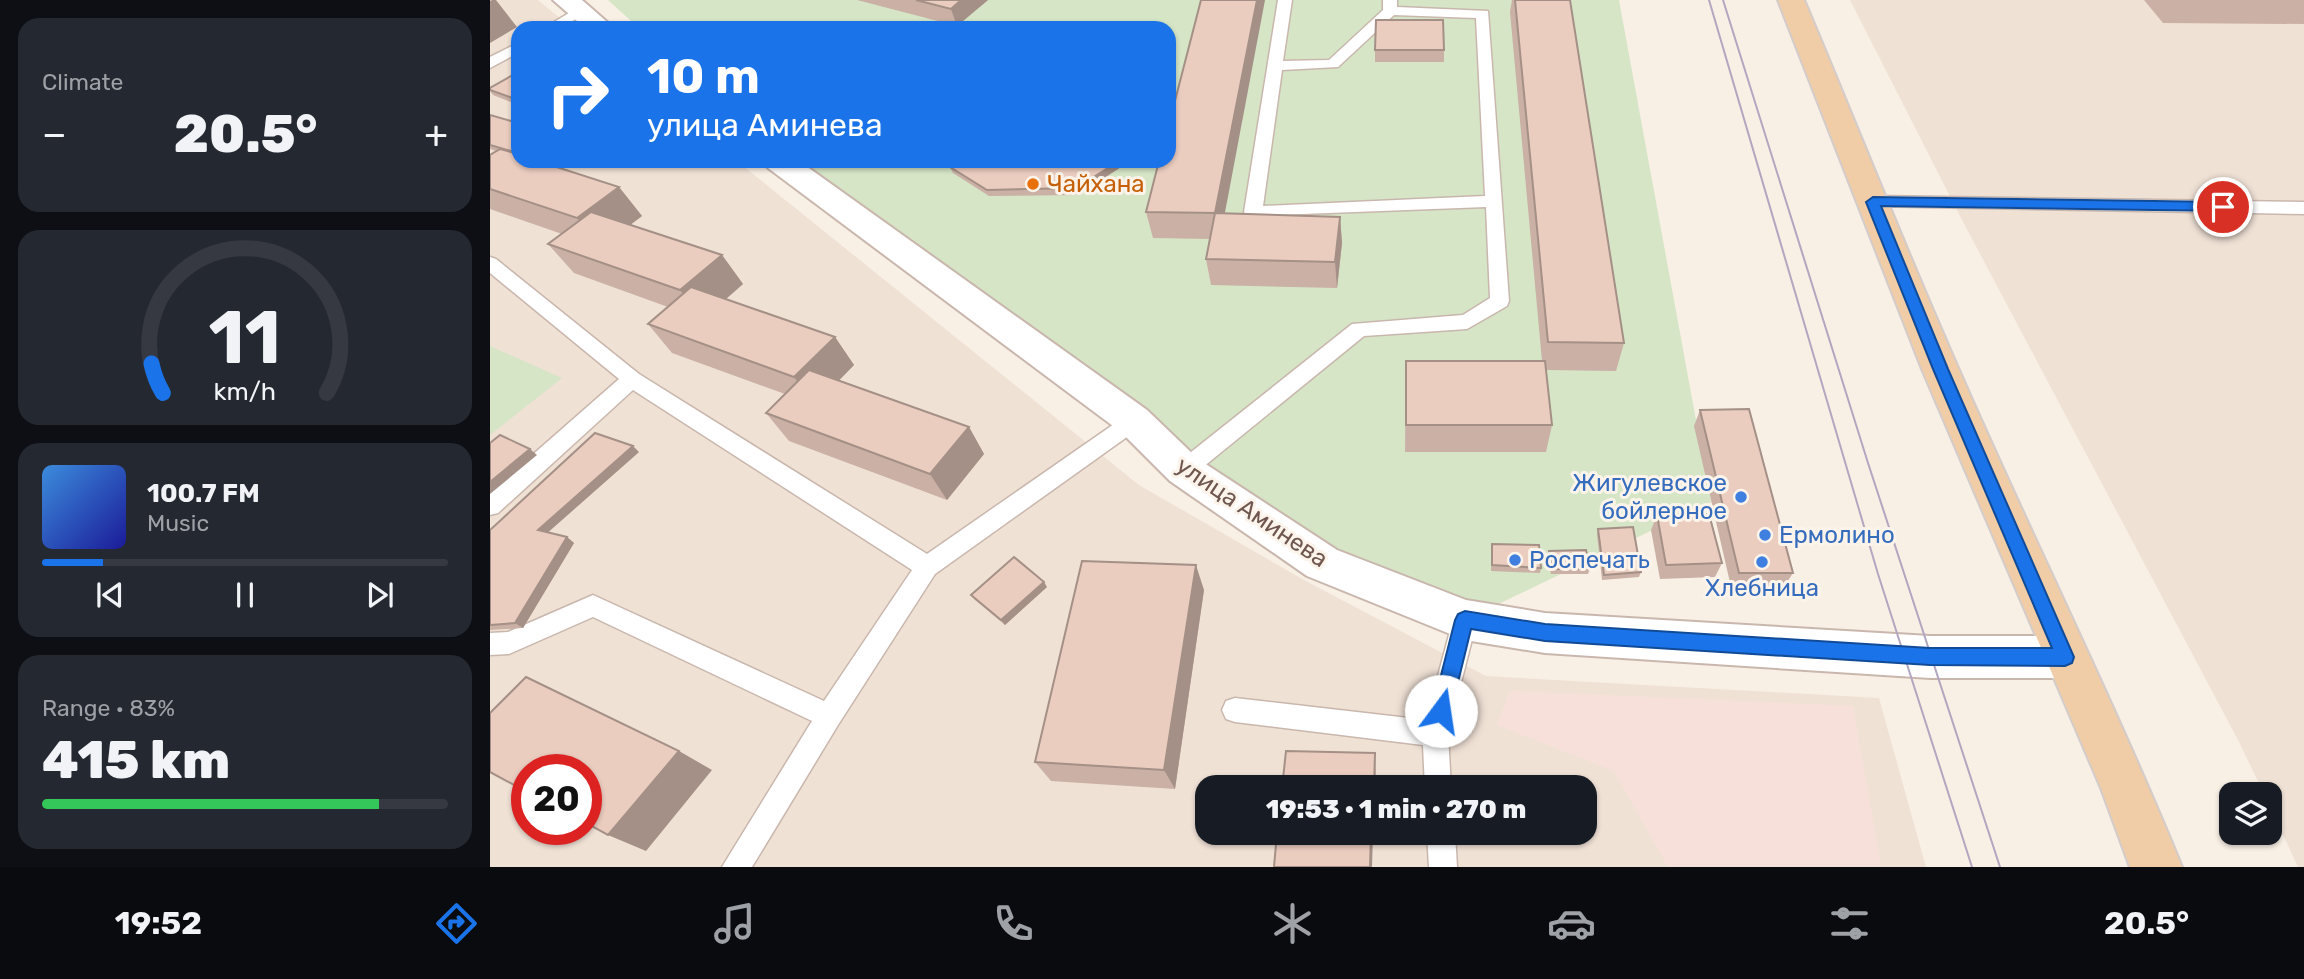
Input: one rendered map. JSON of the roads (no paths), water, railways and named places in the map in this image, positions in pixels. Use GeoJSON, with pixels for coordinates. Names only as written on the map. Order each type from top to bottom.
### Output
{"type":"FeatureCollection","features":[{"type":"Feature","properties":{"kind":"main road"},"geometry":{"type":"LineString","coordinates":[[1791,0],[1940,369],[2065,657],[2122,780],[2157,867]]}},
{"type":"Feature","properties":{"kind":"street"},"geometry":{"type":"LineString","coordinates":[[573,6],[592,21]]}},
{"type":"Feature","properties":{"kind":"street","name":"улица Аминева"},"geometry":{"type":"LineString","coordinates":[[789,168],[1134,421],[1184,470],[1322,563],[1465,620],[1545,632],[1930,657],[2065,657]]}},
{"type":"Feature","properties":{"kind":"lane"},"geometry":{"type":"LineString","coordinates":[[1285,0],[1253,212],[1495,201]]}},
{"type":"Feature","properties":{"kind":"lane"},"geometry":{"type":"LineString","coordinates":[[1184,470],[1359,329],[1467,322],[1500,301],[1483,14],[1390,5],[1333,64],[1274,66]]}},
{"type":"Feature","properties":{"kind":"lane"},"geometry":{"type":"LineString","coordinates":[[558,21],[573,6]]}},
{"type":"Feature","properties":{"kind":"lane"},"geometry":{"type":"LineString","coordinates":[[490,63],[511,51]]}},
{"type":"Feature","properties":{"kind":"lane"},"geometry":{"type":"LineString","coordinates":[[1873,202],[2304,208]]}},
{"type":"Feature","properties":{"kind":"lane"},"geometry":{"type":"LineString","coordinates":[[490,262],[632,379],[927,567]]}},
{"type":"Feature","properties":{"kind":"lane"},"geometry":{"type":"LineString","coordinates":[[490,506],[632,379]]}},
{"type":"Feature","properties":{"kind":"lane"},"geometry":{"type":"LineString","coordinates":[[736,867],[829,716],[927,567],[1134,421]]}},
{"type":"Feature","properties":{"kind":"lane"},"geometry":{"type":"LineString","coordinates":[[490,644],[509,643],[593,606],[829,716]]}},
{"type":"Feature","properties":{"kind":"lane"},"geometry":{"type":"LineString","coordinates":[[1438,775],[1436,734],[1465,620]]}},
{"type":"Feature","properties":{"kind":"lane"},"geometry":{"type":"LineString","coordinates":[[1235,710],[1436,734]]}},
{"type":"Feature","properties":{"kind":"lane"},"geometry":{"type":"LineString","coordinates":[[1442,845],[1443,867]]}},
{"type":"Feature","properties":{"kind":"tram line"},"geometry":{"type":"LineString","coordinates":[[1709,0],[1878,574],[1972,867]]}},
{"type":"Feature","properties":{"kind":"tram line"},"geometry":{"type":"LineString","coordinates":[[1723,0],[1868,463],[2000,867]]}},
{"type":"Feature","properties":{"kind":"place","name":"Чайхана"},"geometry":{"type":"Point","coordinates":[1033,184]}},
{"type":"Feature","properties":{"kind":"place","name":"Жигулевское бойлерное"},"geometry":{"type":"Point","coordinates":[1741,497]}},
{"type":"Feature","properties":{"kind":"place","name":"Ермолино"},"geometry":{"type":"Point","coordinates":[1765,535]}},
{"type":"Feature","properties":{"kind":"place","name":"Роспечать"},"geometry":{"type":"Point","coordinates":[1515,560]}},
{"type":"Feature","properties":{"kind":"place","name":"Хлебница"},"geometry":{"type":"Point","coordinates":[1762,562]}}]}
